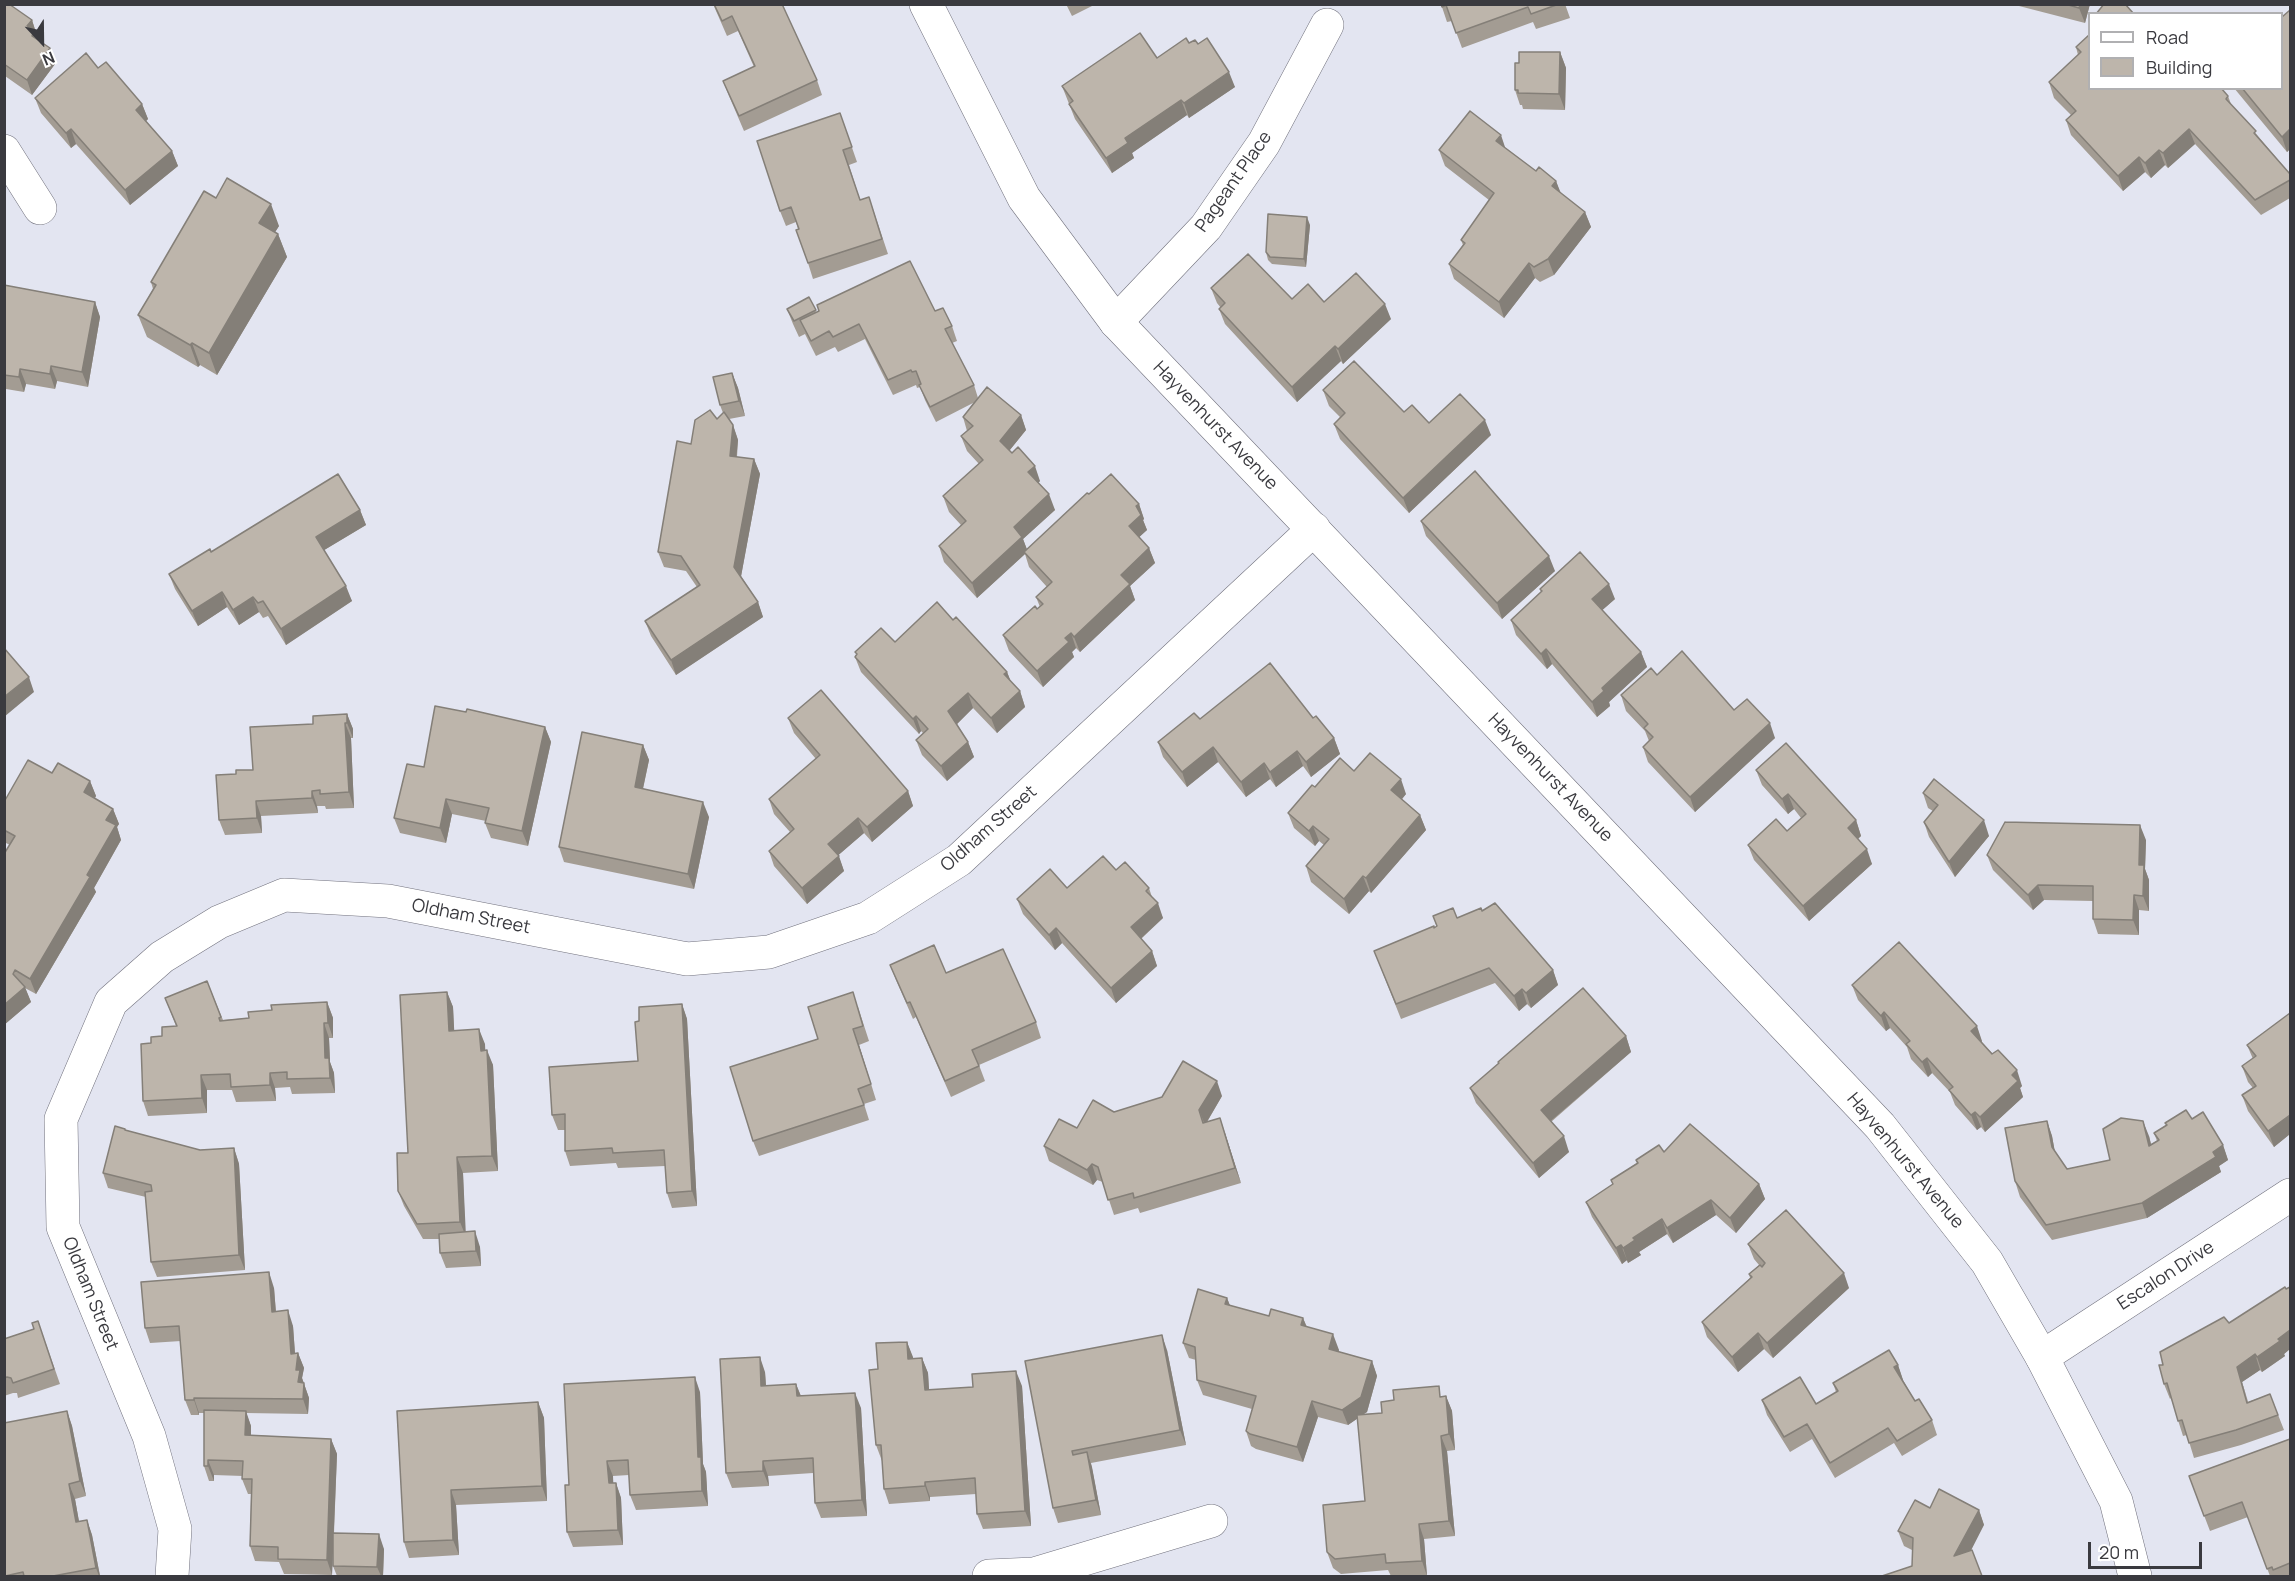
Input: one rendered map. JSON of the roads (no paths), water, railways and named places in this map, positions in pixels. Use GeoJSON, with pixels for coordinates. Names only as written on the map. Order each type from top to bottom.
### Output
{"type":"FeatureCollection","features":[{"type":"Feature","properties":{"kind":"street","name":"Hayvenhurst Avenue"},"geometry":{"type":"LineString","coordinates":[[926,4],[1024,198],[1116,322],[1880,1126],[1987,1262],[2042,1357],[2116,1501],[2135,1576]]}},
{"type":"Feature","properties":{"kind":"street","name":"Pageant Place"},"geometry":{"type":"LineString","coordinates":[[1116,322],[1206,227],[1264,143],[1327,25]]}},
{"type":"Feature","properties":{"kind":"street"},"geometry":{"type":"LineString","coordinates":[[4,151],[40,208]]}},
{"type":"Feature","properties":{"kind":"street","name":"Oldham Street"},"geometry":{"type":"LineString","coordinates":[[172,1576],[174,1529],[148,1436],[63,1227],[61,1119],[111,1002],[162,957],[219,922],[284,895],[388,901],[687,960],[769,952],[868,918],[959,860],[1314,529]]}},
{"type":"Feature","properties":{"kind":"street","name":"Escalon Drive"},"geometry":{"type":"LineString","coordinates":[[2042,1357],[2290,1196]]}},
{"type":"Feature","properties":{"kind":"street"},"geometry":{"type":"LineString","coordinates":[[989,1576],[1034,1574],[1211,1521]]}}]}
